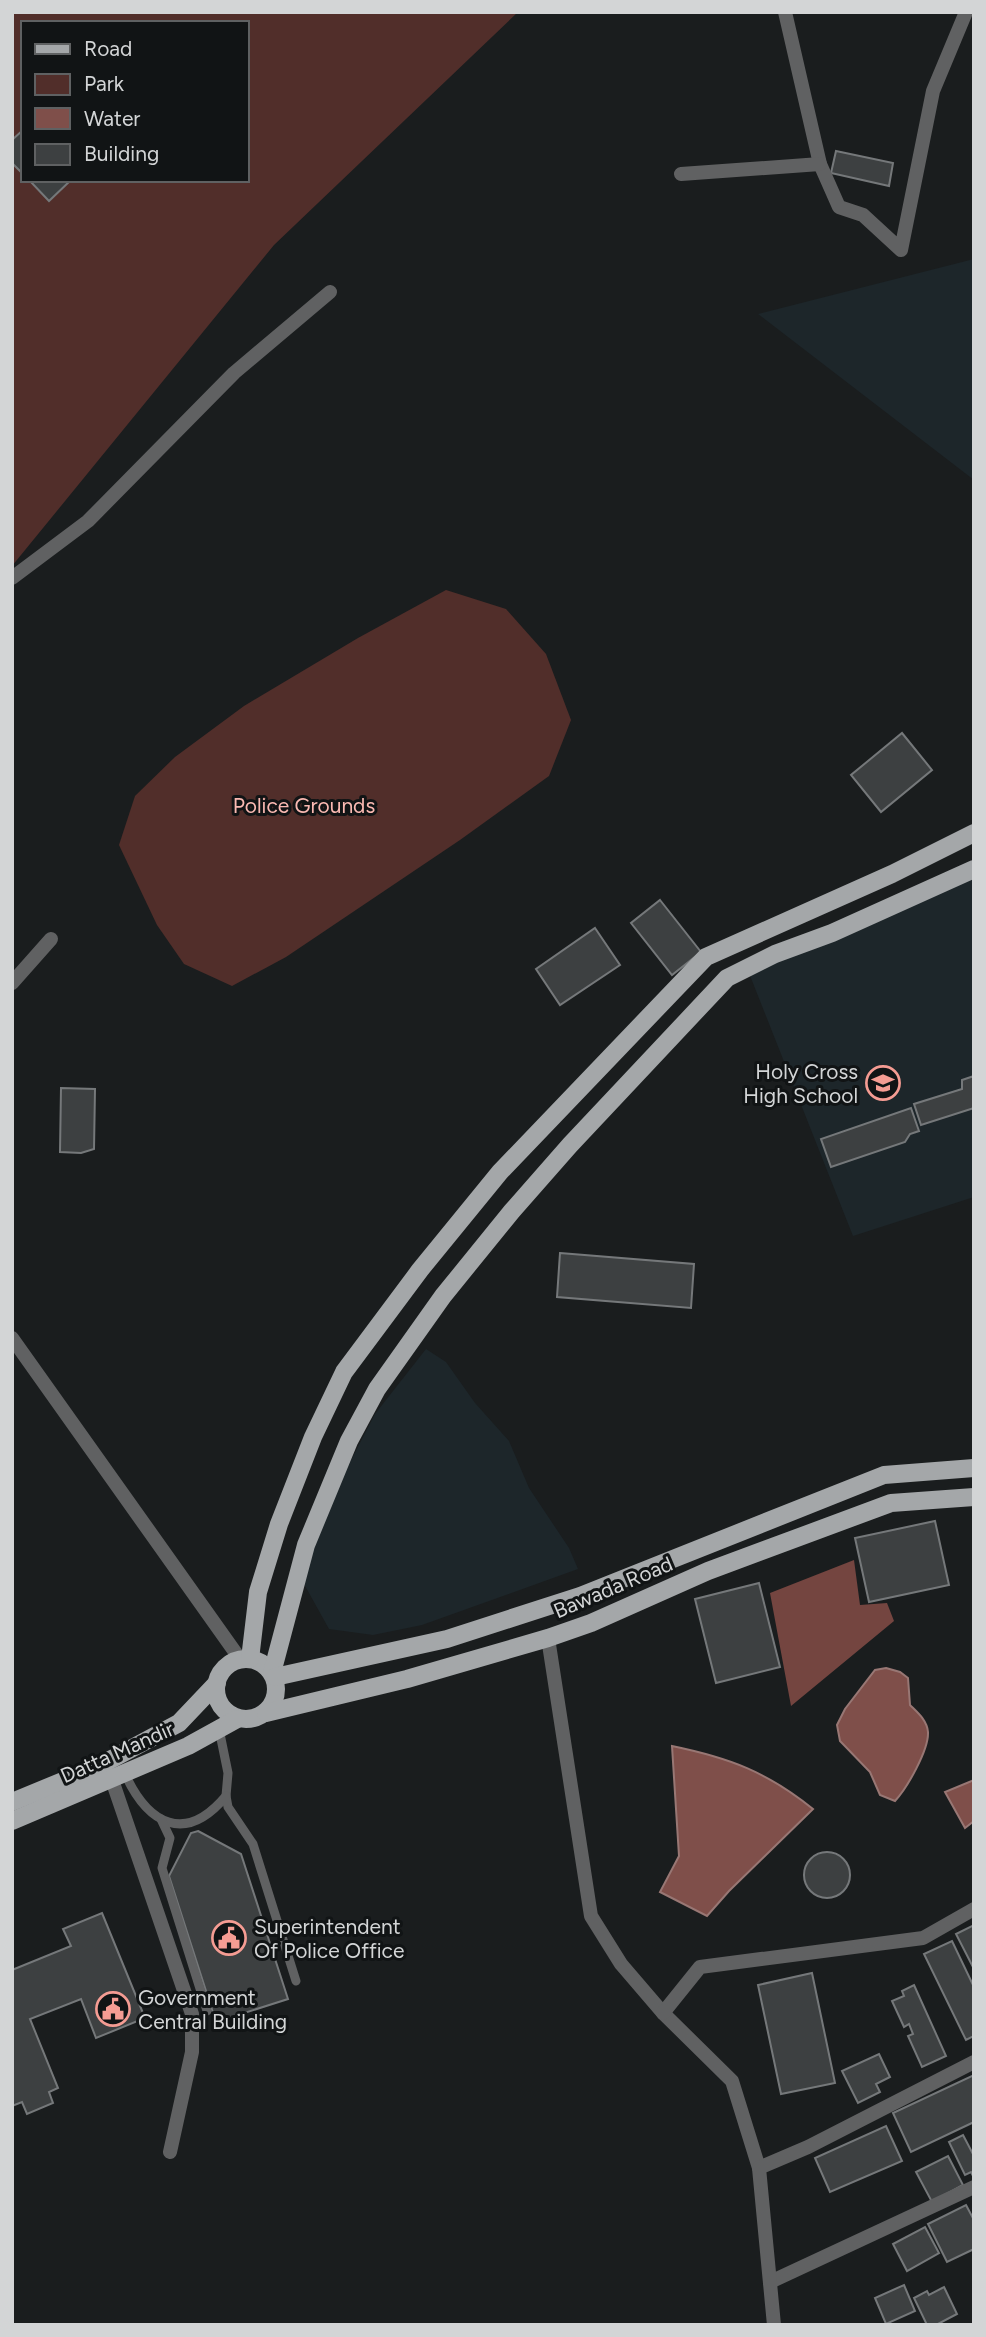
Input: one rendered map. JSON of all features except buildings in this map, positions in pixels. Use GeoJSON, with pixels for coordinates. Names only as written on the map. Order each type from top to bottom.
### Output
{"type":"FeatureCollection","features":[{"type":"Feature","properties":{"kind":"main road"},"geometry":{"type":"LineString","coordinates":[[245,1659],[258,1592],[279,1524],[313,1437],[344,1372],[420,1270],[500,1172],[706,957],[892,874],[974,833]]}},
{"type":"Feature","properties":{"kind":"main road"},"geometry":{"type":"LineString","coordinates":[[217,1684],[218,1701],[223,1709],[237,1719],[250,1720],[266,1713],[274,1703],[277,1690],[274,1675],[306,1545],[349,1441],[377,1388],[443,1296],[570,1145],[727,978],[775,954],[832,933],[974,869]]}},
{"type":"Feature","properties":{"kind":"main road"},"geometry":{"type":"LineString","coordinates":[[706,957],[727,978]]}},
{"type":"Feature","properties":{"kind":"main road"},"geometry":{"type":"LineString","coordinates":[[274,1675],[447,1639],[568,1600],[884,1475],[974,1468]]}},
{"type":"Feature","properties":{"kind":"main road","name":"Bawada Road"},"geometry":{"type":"LineString","coordinates":[[266,1713],[407,1679],[548,1639],[708,1571],[891,1503],[974,1497]]}},
{"type":"Feature","properties":{"kind":"main road"},"geometry":{"type":"LineString","coordinates":[[12,1802],[97,1767],[179,1723],[217,1684],[225,1668],[245,1659],[259,1662],[274,1675]]}},
{"type":"Feature","properties":{"kind":"main road","name":"Datta Mandir"},"geometry":{"type":"LineString","coordinates":[[12,1821],[118,1777],[237,1719]]}},
{"type":"Feature","properties":{"kind":"street"},"geometry":{"type":"LineString","coordinates":[[785,12],[820,164],[839,207],[863,215],[901,250],[933,92],[966,12]]}},
{"type":"Feature","properties":{"kind":"street"},"geometry":{"type":"LineString","coordinates":[[681,174],[820,164]]}},
{"type":"Feature","properties":{"kind":"street"},"geometry":{"type":"LineString","coordinates":[[12,578],[88,520],[234,373],[330,292]]}},
{"type":"Feature","properties":{"kind":"street"},"geometry":{"type":"LineString","coordinates":[[12,983],[51,939]]}},
{"type":"Feature","properties":{"kind":"street"},"geometry":{"type":"LineString","coordinates":[[12,1338],[245,1659]]}},
{"type":"Feature","properties":{"kind":"street"},"geometry":{"type":"LineString","coordinates":[[548,1639],[591,1916],[621,1964],[663,2013],[732,2081],[758,2168],[774,2325]]}},
{"type":"Feature","properties":{"kind":"street"},"geometry":{"type":"LineString","coordinates":[[118,1777],[192,2014],[192,2052],[170,2152]]}},
{"type":"Feature","properties":{"kind":"street"},"geometry":{"type":"LineString","coordinates":[[663,2013],[701,1967],[923,1938],[974,1909]]}},
{"type":"Feature","properties":{"kind":"street"},"geometry":{"type":"LineString","coordinates":[[758,2168],[808,2147],[974,2062]]}},
{"type":"Feature","properties":{"kind":"street"},"geometry":{"type":"LineString","coordinates":[[770,2282],[974,2187]]}},
{"type":"Feature","properties":{"kind":"lane"},"geometry":{"type":"LineString","coordinates":[[219,1729],[228,1773],[228,1808],[253,1844],[296,1981]]}},
{"type":"Feature","properties":{"kind":"lane"},"geometry":{"type":"LineString","coordinates":[[118,1777],[152,1814],[172,1824],[186,1823],[209,1814],[226,1796]]}},
{"type":"Feature","properties":{"kind":"lane"},"geometry":{"type":"LineString","coordinates":[[161,1819],[170,1838],[162,1868],[207,2011]]}},
{"type":"Feature","properties":{"kind":"shaded area"},"geometry":{"type":"Polygon","coordinates":[[[974,259],[974,480],[758,314],[974,259]]]}},
{"type":"Feature","properties":{"kind":"shaded area","name":"Holy Cross High School"},"geometry":{"type":"Polygon","coordinates":[[[974,869],[974,1197],[853,1236],[747,968],[974,869]]]}},
{"type":"Feature","properties":{"kind":"shaded area"},"geometry":{"type":"Polygon","coordinates":[[[426,1349],[446,1362],[475,1403],[509,1441],[529,1488],[569,1548],[578,1569],[422,1625],[373,1635],[329,1629],[299,1575],[328,1492],[348,1466],[375,1414],[426,1349]]]}},
{"type":"Feature","properties":{"kind":"shaded area"},"geometry":{"type":"Polygon","coordinates":[[[854,1560],[860,1605],[887,1603],[894,1621],[791,1706],[770,1593],[854,1560]]]}},
{"type":"Feature","properties":{"kind":"green space"},"geometry":{"type":"Polygon","coordinates":[[[12,12],[518,12],[274,245],[12,566],[12,12]]]}},
{"type":"Feature","properties":{"kind":"green space","name":"Police Grounds"},"geometry":{"type":"Polygon","coordinates":[[[446,590],[506,609],[546,654],[571,720],[549,776],[460,840],[286,957],[232,986],[184,964],[157,925],[119,845],[135,796],[175,757],[244,706],[358,638],[446,590]]]}},
{"type":"Feature","properties":{"kind":"water"},"geometry":{"type":"Polygon","coordinates":[[[886,1668],[900,1672],[908,1678],[910,1705],[924,1720],[928,1732],[925,1749],[916,1768],[895,1801],[880,1795],[870,1772],[840,1741],[837,1725],[845,1709],[875,1670],[886,1668]]]}},
{"type":"Feature","properties":{"kind":"water"},"geometry":{"type":"Polygon","coordinates":[[[672,1746],[747,1768],[780,1785],[813,1809],[707,1916],[660,1892],[679,1856],[672,1746]]]}},
{"type":"Feature","properties":{"kind":"water"},"geometry":{"type":"Polygon","coordinates":[[[974,1780],[974,1821],[965,1828],[945,1792],[974,1780]]]}},
{"type":"Feature","properties":{"kind":"place","name":"Holy Cross High School"},"geometry":{"type":"Point","coordinates":[883,1083]}},
{"type":"Feature","properties":{"kind":"place","name":"Superintendent Of Police Office"},"geometry":{"type":"Point","coordinates":[229,1938]}},
{"type":"Feature","properties":{"kind":"place","name":"Government Central Building"},"geometry":{"type":"Point","coordinates":[113,2009]}}]}
